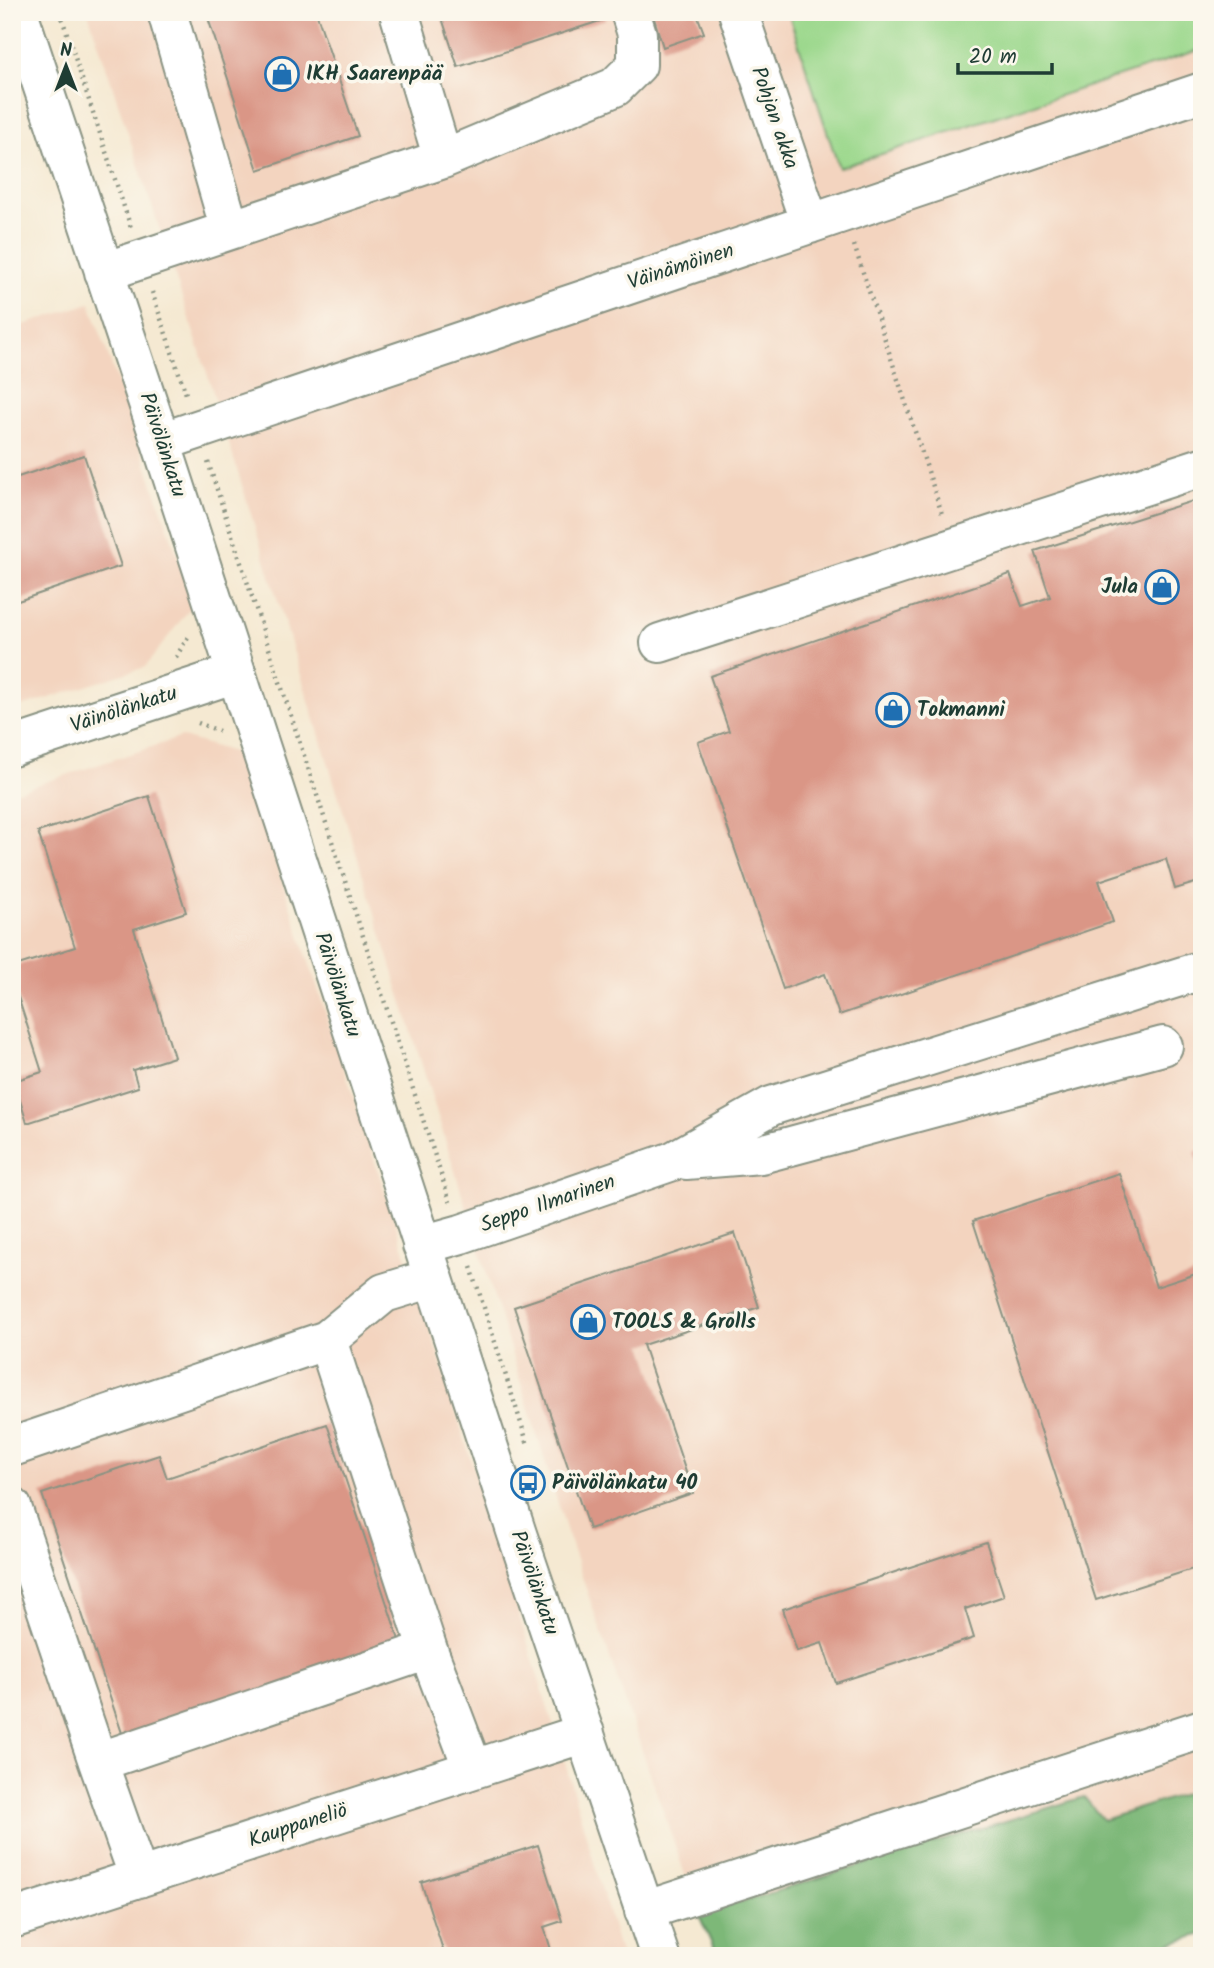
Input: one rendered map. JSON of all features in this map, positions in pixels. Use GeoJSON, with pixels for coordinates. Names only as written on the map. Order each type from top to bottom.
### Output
{"type":"FeatureCollection","features":[{"type":"Feature","properties":{"kind":"street","name":"Päivölänkatu"},"geometry":{"type":"LineString","coordinates":[[18,12],[428,1262],[660,1956]]}},
{"type":"Feature","properties":{"kind":"street"},"geometry":{"type":"LineString","coordinates":[[167,12],[230,230]]}},
{"type":"Feature","properties":{"kind":"street"},"geometry":{"type":"LineString","coordinates":[[399,12],[443,159]]}},
{"type":"Feature","properties":{"kind":"street"},"geometry":{"type":"LineString","coordinates":[[104,272],[443,159],[615,88],[637,65],[637,34],[630,12]]}},
{"type":"Feature","properties":{"kind":"street","name":"Pohjan akka"},"geometry":{"type":"LineString","coordinates":[[738,12],[826,218]]}},
{"type":"Feature","properties":{"kind":"street","name":"Väinämöinen"},"geometry":{"type":"LineString","coordinates":[[161,442],[1202,92]]}},
{"type":"Feature","properties":{"kind":"street"},"geometry":{"type":"LineString","coordinates":[[660,643],[1202,467]]}},
{"type":"Feature","properties":{"kind":"street","name":"Väinölänkatu"},"geometry":{"type":"LineString","coordinates":[[12,747],[236,673]]}},
{"type":"Feature","properties":{"kind":"street"},"geometry":{"type":"LineString","coordinates":[[673,1161],[771,1106],[1202,970]]}},
{"type":"Feature","properties":{"kind":"street"},"geometry":{"type":"LineString","coordinates":[[673,1161],[761,1154],[1163,1046]]}},
{"type":"Feature","properties":{"kind":"street","name":"Seppo Ilmarinen"},"geometry":{"type":"LineString","coordinates":[[327,1340],[461,1234],[673,1161]]}},
{"type":"Feature","properties":{"kind":"street"},"geometry":{"type":"LineString","coordinates":[[12,1447],[327,1340],[428,1650],[473,1769]]}},
{"type":"Feature","properties":{"kind":"street"},"geometry":{"type":"LineString","coordinates":[[12,1507],[139,1878]]}},
{"type":"Feature","properties":{"kind":"street"},"geometry":{"type":"LineString","coordinates":[[98,1762],[428,1650]]}},
{"type":"Feature","properties":{"kind":"street"},"geometry":{"type":"LineString","coordinates":[[644,1912],[1202,1729]]}},
{"type":"Feature","properties":{"kind":"street","name":"Kauppaneliö"},"geometry":{"type":"LineString","coordinates":[[12,1919],[585,1733]]}},
{"type":"Feature","properties":{"kind":"path"},"geometry":{"type":"LineString","coordinates":[[60,12],[532,1458]]}},
{"type":"Feature","properties":{"kind":"path"},"geometry":{"type":"LineString","coordinates":[[826,218],[953,548]]}},
{"type":"Feature","properties":{"kind":"path"},"geometry":{"type":"LineString","coordinates":[[166,664],[176,658],[188,638],[191,623],[254,601]]}},
{"type":"Feature","properties":{"kind":"path"},"geometry":{"type":"LineString","coordinates":[[194,722],[222,732],[230,744],[294,723]]}},
{"type":"Feature","properties":{"kind":"shaded area"},"geometry":{"type":"Polygon","coordinates":[[[88,12],[788,12],[839,168],[1202,49],[1202,1788],[1103,1820],[1083,1797],[699,1915],[572,1548],[209,379],[88,12]]]}},
{"type":"Feature","properties":{"kind":"shaded area"},"geometry":{"type":"Polygon","coordinates":[[[90,303],[194,603],[145,667],[12,710],[12,329],[90,303]]]}},
{"type":"Feature","properties":{"kind":"shaded area"},"geometry":{"type":"Polygon","coordinates":[[[182,737],[240,754],[429,1325],[568,1773],[621,1956],[12,1956],[12,793],[182,737]]]}},
{"type":"Feature","properties":{"kind":"green space"},"geometry":{"type":"Polygon","coordinates":[[[788,12],[1202,12],[1202,49],[839,168],[788,12]]]}},
{"type":"Feature","properties":{"kind":"green space"},"geometry":{"type":"Polygon","coordinates":[[[1202,1788],[1202,1934],[1134,1956],[717,1956],[699,1915],[1084,1797],[1103,1820],[1202,1788]]]}},
{"type":"Feature","properties":{"kind":"building","name":"IKH Saarenpää"},"geometry":{"type":"Polygon","coordinates":[[[206,12],[316,12],[358,136],[258,170],[206,12]]]}},
{"type":"Feature","properties":{"kind":"building"},"geometry":{"type":"Polygon","coordinates":[[[440,12],[604,12],[606,19],[458,67],[440,12]]]}},
{"type":"Feature","properties":{"kind":"building"},"geometry":{"type":"Polygon","coordinates":[[[652,12],[696,12],[704,33],[663,47],[652,12]]]}},
{"type":"Feature","properties":{"kind":"building"},"geometry":{"type":"Polygon","coordinates":[[[84,455],[121,566],[12,603],[12,479],[84,455]]]}},
{"type":"Feature","properties":{"kind":"building"},"geometry":{"type":"Polygon","coordinates":[[[1202,498],[1202,881],[1175,889],[1166,859],[1099,881],[1113,922],[839,1015],[825,974],[783,989],[698,742],[729,731],[710,676],[1010,574],[1022,606],[1050,597],[1035,551],[1202,498]]]}},
{"type":"Feature","properties":{"kind":"building"},"geometry":{"type":"Polygon","coordinates":[[[149,796],[186,912],[134,929],[174,1057],[133,1070],[138,1087],[27,1123],[14,1081],[42,1072],[12,978],[12,967],[75,947],[38,832],[149,796]]]}},
{"type":"Feature","properties":{"kind":"building"},"geometry":{"type":"Polygon","coordinates":[[[1202,1149],[1202,1172],[1201,1172],[1195,1152],[1202,1149]]]}},
{"type":"Feature","properties":{"kind":"building"},"geometry":{"type":"Polygon","coordinates":[[[1119,1173],[1156,1287],[1202,1272],[1202,1566],[1096,1600],[973,1221],[1119,1173]]]}},
{"type":"Feature","properties":{"kind":"building"},"geometry":{"type":"Polygon","coordinates":[[[735,1233],[759,1307],[643,1345],[693,1493],[589,1529],[514,1307],[735,1233]]]}},
{"type":"Feature","properties":{"kind":"building"},"geometry":{"type":"Polygon","coordinates":[[[327,1424],[402,1649],[125,1742],[42,1494],[159,1455],[167,1478],[327,1424]]]}},
{"type":"Feature","properties":{"kind":"building"},"geometry":{"type":"Polygon","coordinates":[[[986,1542],[1004,1596],[965,1609],[974,1638],[836,1683],[822,1643],[797,1651],[783,1609],[986,1542]]]}},
{"type":"Feature","properties":{"kind":"building"},"geometry":{"type":"Polygon","coordinates":[[[12,1810],[19,1829],[12,1831],[12,1810]]]}},
{"type":"Feature","properties":{"kind":"building"},"geometry":{"type":"Polygon","coordinates":[[[538,1845],[562,1921],[544,1927],[553,1956],[465,1956],[464,1953],[445,1956],[421,1882],[538,1845]]]}},
{"type":"Feature","properties":{"kind":"place","name":"IKH Saarenpää"},"geometry":{"type":"Point","coordinates":[282,74]}},
{"type":"Feature","properties":{"kind":"place","name":"Jula"},"geometry":{"type":"Point","coordinates":[1162,587]}},
{"type":"Feature","properties":{"kind":"place","name":"Tokmanni"},"geometry":{"type":"Point","coordinates":[893,710]}},
{"type":"Feature","properties":{"kind":"place","name":"TOOLS & Grolls"},"geometry":{"type":"Point","coordinates":[588,1322]}},
{"type":"Feature","properties":{"kind":"place","name":"Päivölänkatu 40"},"geometry":{"type":"Point","coordinates":[528,1483]}}]}
